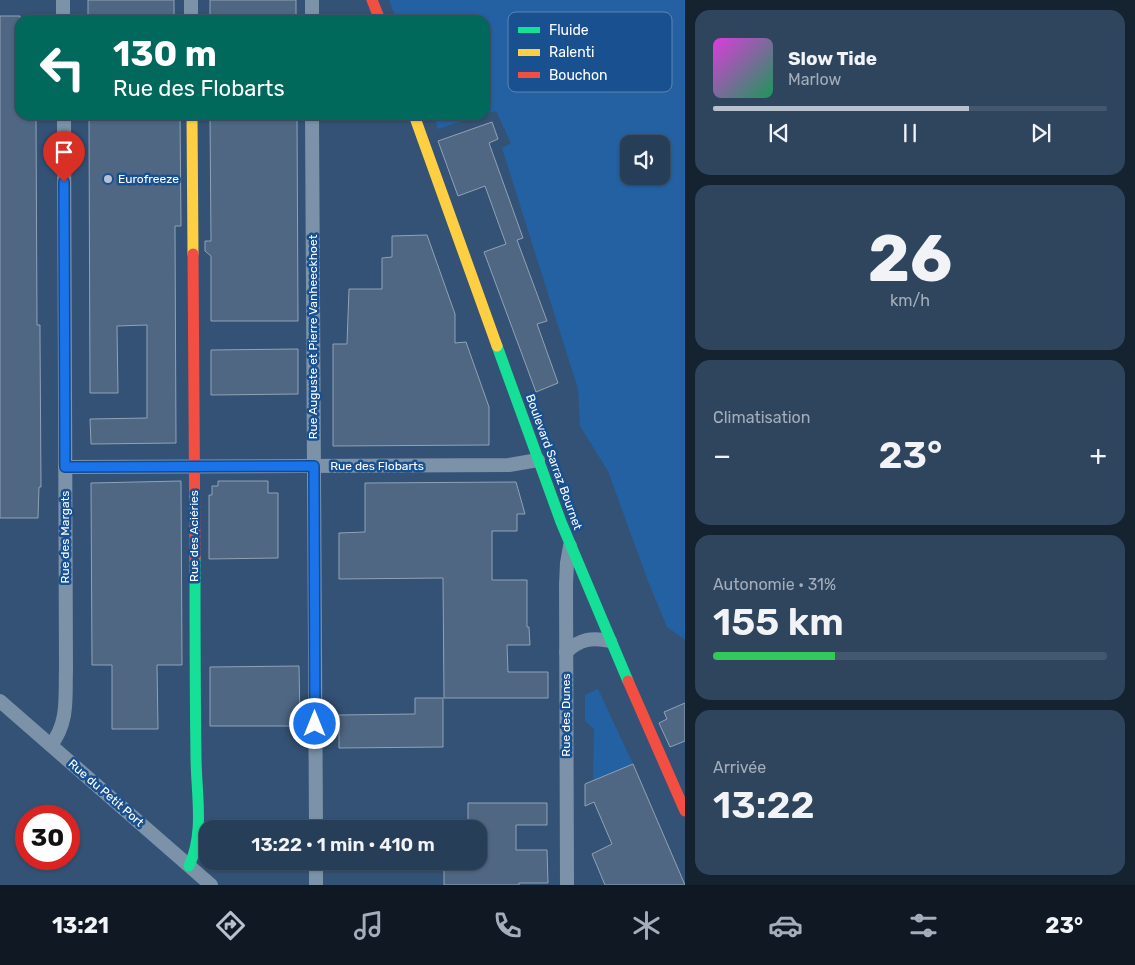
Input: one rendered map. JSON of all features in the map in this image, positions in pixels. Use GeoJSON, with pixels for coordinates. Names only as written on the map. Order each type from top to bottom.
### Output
{"type":"FeatureCollection","features":[{"type":"Feature","properties":{"kind":"street"},"geometry":{"type":"LineString","coordinates":[[63,0],[63,15]]}},
{"type":"Feature","properties":{"kind":"street"},"geometry":{"type":"LineString","coordinates":[[191,0],[192,15]]}},
{"type":"Feature","properties":{"kind":"street"},"geometry":{"type":"LineString","coordinates":[[312,0],[312,15]]}},
{"type":"Feature","properties":{"kind":"street"},"geometry":{"type":"LineString","coordinates":[[372,0],[378,15]]}},
{"type":"Feature","properties":{"kind":"street","name":"Rue des Margats"},"geometry":{"type":"LineString","coordinates":[[51,745],[62,729],[65,706],[64,120]]}},
{"type":"Feature","properties":{"kind":"street","name":"Rue des Aciéries"},"geometry":{"type":"LineString","coordinates":[[189,866],[196,852],[198,839],[192,120]]}},
{"type":"Feature","properties":{"kind":"street","name":"Rue Auguste et Pierre Vanheeckhoet"},"geometry":{"type":"LineString","coordinates":[[312,120],[316,820]]}},
{"type":"Feature","properties":{"kind":"street","name":"Boulevard Sarraz Bournet"},"geometry":{"type":"LineString","coordinates":[[416,120],[570,546],[685,811]]}},
{"type":"Feature","properties":{"kind":"street","name":"Rue des Flobarts"},"geometry":{"type":"LineString","coordinates":[[65,467],[509,465],[538,460]]}},
{"type":"Feature","properties":{"kind":"street","name":"Rue des Dunes"},"geometry":{"type":"LineString","coordinates":[[567,885],[566,575],[570,546]]}},
{"type":"Feature","properties":{"kind":"street"},"geometry":{"type":"LineString","coordinates":[[566,652],[576,643],[586,639],[597,638],[610,641]]}},
{"type":"Feature","properties":{"kind":"street","name":"Rue du Petit Port"},"geometry":{"type":"LineString","coordinates":[[0,701],[212,885]]}},
{"type":"Feature","properties":{"kind":"street"},"geometry":{"type":"LineString","coordinates":[[316,870],[316,885]]}},
{"type":"Feature","properties":{"kind":"shaded area"},"geometry":{"type":"Polygon","coordinates":[[[389,0],[685,0],[685,640],[667,627],[608,471],[580,426],[578,389],[502,148],[511,143],[496,111],[490,113],[490,15],[395,15],[389,0]]]}},
{"type":"Feature","properties":{"kind":"shaded area"},"geometry":{"type":"Polygon","coordinates":[[[435,120],[466,120],[438,129],[435,120]]]}},
{"type":"Feature","properties":{"kind":"shaded area"},"geometry":{"type":"Polygon","coordinates":[[[598,689],[633,764],[593,780],[594,729],[585,721],[585,695],[598,689]]]}},
{"type":"Feature","properties":{"kind":"building"},"geometry":{"type":"Polygon","coordinates":[[[88,0],[174,0],[174,15],[88,15],[88,0]]]}},
{"type":"Feature","properties":{"kind":"building"},"geometry":{"type":"Polygon","coordinates":[[[210,0],[296,0],[296,15],[210,15],[210,0]]]}},
{"type":"Feature","properties":{"kind":"building"},"geometry":{"type":"Polygon","coordinates":[[[0,16],[15,16],[15,120],[36,120],[37,325],[40,325],[41,487],[39,487],[38,518],[0,518],[0,16]]]}},
{"type":"Feature","properties":{"kind":"building"},"geometry":{"type":"Polygon","coordinates":[[[89,120],[180,120],[181,226],[175,226],[176,443],[91,444],[90,419],[147,418],[147,325],[117,326],[118,393],[90,393],[89,120]]]}},
{"type":"Feature","properties":{"kind":"building"},"geometry":{"type":"Polygon","coordinates":[[[210,120],[297,120],[298,321],[211,321],[211,256],[205,251],[205,241],[211,241],[210,120]]]}},
{"type":"Feature","properties":{"kind":"building"},"geometry":{"type":"Polygon","coordinates":[[[492,122],[498,139],[489,143],[523,238],[517,240],[547,321],[537,324],[558,383],[536,392],[484,252],[506,244],[485,186],[458,196],[438,141],[492,122]]]}},
{"type":"Feature","properties":{"kind":"building"},"geometry":{"type":"Polygon","coordinates":[[[427,235],[455,314],[455,343],[466,342],[489,407],[489,445],[333,446],[333,344],[347,344],[349,289],[382,289],[382,258],[392,257],[392,236],[427,235]]]}},
{"type":"Feature","properties":{"kind":"building"},"geometry":{"type":"Polygon","coordinates":[[[298,349],[298,394],[211,395],[211,350],[298,349]]]}},
{"type":"Feature","properties":{"kind":"building"},"geometry":{"type":"Polygon","coordinates":[[[181,481],[182,665],[157,665],[158,729],[112,729],[112,665],[92,665],[91,483],[181,481]]]}},
{"type":"Feature","properties":{"kind":"building"},"geometry":{"type":"Polygon","coordinates":[[[218,481],[268,481],[268,493],[278,493],[278,558],[209,559],[209,495],[212,495],[212,486],[218,486],[218,481]]]}},
{"type":"Feature","properties":{"kind":"building"},"geometry":{"type":"Polygon","coordinates":[[[516,482],[525,514],[517,514],[517,531],[492,531],[492,580],[527,580],[527,627],[529,627],[530,645],[507,645],[508,672],[548,672],[548,698],[444,698],[443,578],[339,579],[339,533],[365,532],[365,483],[516,482]]]}},
{"type":"Feature","properties":{"kind":"building"},"geometry":{"type":"Polygon","coordinates":[[[299,666],[300,726],[210,726],[210,667],[299,666]]]}},
{"type":"Feature","properties":{"kind":"building"},"geometry":{"type":"Polygon","coordinates":[[[415,698],[443,698],[443,747],[339,748],[339,715],[415,714],[415,698]]]}},
{"type":"Feature","properties":{"kind":"building"},"geometry":{"type":"Polygon","coordinates":[[[685,703],[685,741],[670,747],[659,723],[667,719],[664,712],[685,703]]]}},
{"type":"Feature","properties":{"kind":"building"},"geometry":{"type":"Polygon","coordinates":[[[633,764],[685,885],[605,885],[592,854],[612,844],[594,802],[585,806],[585,784],[633,764]]]}},
{"type":"Feature","properties":{"kind":"building"},"geometry":{"type":"Polygon","coordinates":[[[468,803],[547,803],[547,825],[516,825],[516,850],[547,850],[548,883],[444,885],[444,870],[487,870],[487,820],[468,820],[468,803]]]}},
{"type":"Feature","properties":{"kind":"traffic: fast"},"geometry":{"type":"LineString","coordinates":[[497,346],[561,522],[628,681]]}},
{"type":"Feature","properties":{"kind":"traffic: fast"},"geometry":{"type":"LineString","coordinates":[[189,866],[197,840],[198,826],[195,557]]}},
{"type":"Feature","properties":{"kind":"traffic: slow"},"geometry":{"type":"LineString","coordinates":[[192,120],[193,254]]}},
{"type":"Feature","properties":{"kind":"traffic: slow"},"geometry":{"type":"LineString","coordinates":[[416,120],[497,346]]}},
{"type":"Feature","properties":{"kind":"traffic: jam"},"geometry":{"type":"LineString","coordinates":[[372,0],[378,15]]}},
{"type":"Feature","properties":{"kind":"traffic: jam"},"geometry":{"type":"LineString","coordinates":[[193,254],[195,557]]}},
{"type":"Feature","properties":{"kind":"traffic: jam"},"geometry":{"type":"LineString","coordinates":[[628,681],[685,811]]}},
{"type":"Feature","properties":{"kind":"place","name":"Eurofreeze"},"geometry":{"type":"Point","coordinates":[108,179]}},
{"type":"Feature","properties":{"kind":"route"},"geometry":{"type":"LineString","coordinates":[[64,182],[65,467],[314,466],[315,724]]}}]}
